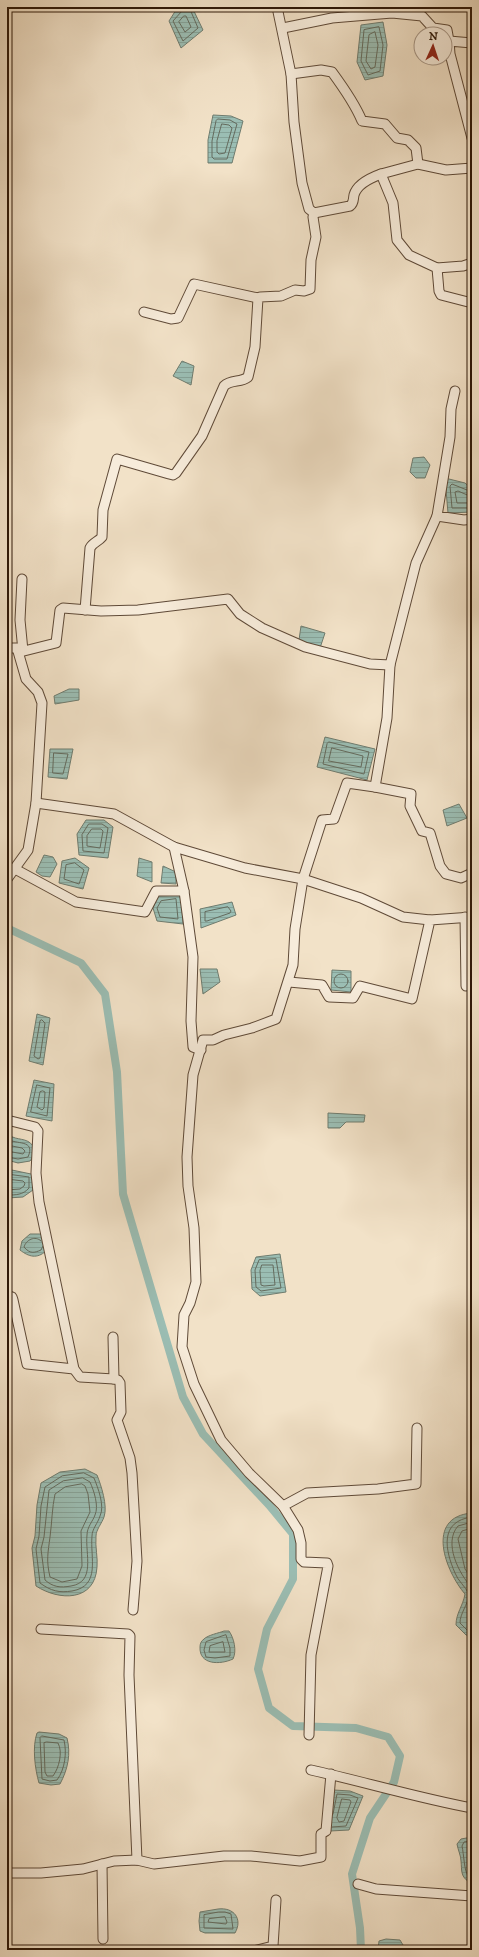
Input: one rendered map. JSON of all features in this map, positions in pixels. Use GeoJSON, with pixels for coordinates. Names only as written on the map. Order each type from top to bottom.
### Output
{"type":"FeatureCollection","features":[{"type":"Feature","properties":{"kind":"street"},"geometry":{"type":"LineString","coordinates":[[277,7],[283,28],[291,74],[294,122],[302,183],[307,206],[314,213]]}},
{"type":"Feature","properties":{"kind":"street"},"geometry":{"type":"LineString","coordinates":[[283,28],[332,18],[392,13],[422,16],[431,26]]}},
{"type":"Feature","properties":{"kind":"street"},"geometry":{"type":"LineString","coordinates":[[453,41],[472,43]]}},
{"type":"Feature","properties":{"kind":"street"},"geometry":{"type":"LineString","coordinates":[[453,65],[472,138]]}},
{"type":"Feature","properties":{"kind":"street"},"geometry":{"type":"LineString","coordinates":[[291,74],[321,70],[332,72],[346,95],[356,106],[362,121],[385,124],[397,138],[408,140],[416,148],[418,164]]}},
{"type":"Feature","properties":{"kind":"street"},"geometry":{"type":"LineString","coordinates":[[314,213],[350,206],[354,202],[358,188],[371,178],[381,174],[418,164],[446,170],[472,168]]}},
{"type":"Feature","properties":{"kind":"street"},"geometry":{"type":"LineString","coordinates":[[381,174],[392,203],[397,240],[409,255],[437,268],[463,266],[472,263]]}},
{"type":"Feature","properties":{"kind":"street"},"geometry":{"type":"LineString","coordinates":[[144,312],[175,320],[178,318],[194,284],[258,298],[260,296],[281,296],[295,290],[304,291],[310,289],[311,260],[316,237],[312,217],[314,213]]}},
{"type":"Feature","properties":{"kind":"street"},"geometry":{"type":"LineString","coordinates":[[437,268],[439,291],[441,295],[472,304]]}},
{"type":"Feature","properties":{"kind":"street"},"geometry":{"type":"LineString","coordinates":[[85,610],[90,548],[92,544],[99,541],[102,537],[103,510],[117,460],[173,475],[176,472],[202,436],[224,386],[228,382],[245,380],[248,377],[255,347],[258,298]]}},
{"type":"Feature","properties":{"kind":"street"},"geometry":{"type":"LineString","coordinates":[[375,787],[387,718],[390,665],[416,563],[437,516],[450,437],[451,409],[455,391]]}},
{"type":"Feature","properties":{"kind":"street"},"geometry":{"type":"LineString","coordinates":[[437,516],[464,520],[472,519]]}},
{"type":"Feature","properties":{"kind":"street"},"geometry":{"type":"LineString","coordinates":[[7,878],[28,850],[36,804],[42,703],[38,692],[26,678],[21,651],[20,620],[22,579]]}},
{"type":"Feature","properties":{"kind":"street"},"geometry":{"type":"LineString","coordinates":[[7,648],[17,648],[21,651],[56,643],[60,610],[63,608],[85,610],[138,610],[228,599],[240,614],[262,628],[305,647],[370,664],[390,665]]}},
{"type":"Feature","properties":{"kind":"street"},"geometry":{"type":"LineString","coordinates":[[310,1733],[311,1655],[328,1566],[327,1563],[304,1562],[301,1559],[301,1543],[298,1530],[283,1506],[249,1472],[221,1440],[194,1384],[182,1347],[184,1315],[190,1304],[196,1282],[194,1228],[188,1186],[187,1157],[193,1076],[203,1040],[213,1040],[276,1019],[289,982],[293,965],[295,928],[303,879],[322,820],[334,819],[347,783],[410,794],[410,806],[422,831],[430,833],[440,866],[446,874],[461,878],[472,873]]}},
{"type":"Feature","properties":{"kind":"street"},"geometry":{"type":"LineString","coordinates":[[36,804],[114,814],[174,847],[245,868],[303,879],[361,898],[403,917],[430,920],[468,917],[466,986]]}},
{"type":"Feature","properties":{"kind":"street"},"geometry":{"type":"LineString","coordinates":[[174,847],[184,891],[193,957],[191,1021],[193,1047],[201,1050]]}},
{"type":"Feature","properties":{"kind":"street"},"geometry":{"type":"LineString","coordinates":[[15,869],[76,902],[145,912],[156,891],[184,891]]}},
{"type":"Feature","properties":{"kind":"street"},"geometry":{"type":"LineString","coordinates":[[289,982],[323,985],[329,997],[353,998],[360,986],[412,999],[430,920]]}},
{"type":"Feature","properties":{"kind":"street"},"geometry":{"type":"LineString","coordinates":[[7,1120],[35,1127],[38,1131],[36,1173],[39,1202],[74,1369],[80,1377],[114,1379],[118,1380],[120,1383],[121,1412],[117,1420],[130,1458],[132,1473],[137,1561],[133,1610]]}},
{"type":"Feature","properties":{"kind":"street"},"geometry":{"type":"LineString","coordinates":[[7,1296],[12,1297],[13,1300],[27,1364],[74,1369]]}},
{"type":"Feature","properties":{"kind":"street"},"geometry":{"type":"LineString","coordinates":[[113,1337],[114,1379]]}},
{"type":"Feature","properties":{"kind":"street"},"geometry":{"type":"LineString","coordinates":[[283,1506],[307,1493],[378,1489],[416,1484],[417,1428]]}},
{"type":"Feature","properties":{"kind":"street"},"geometry":{"type":"LineString","coordinates":[[41,1629],[128,1634],[130,1636],[130,1675],[137,1860]]}},
{"type":"Feature","properties":{"kind":"street"},"geometry":{"type":"LineString","coordinates":[[311,1770],[375,1784],[406,1794],[472,1808]]}},
{"type":"Feature","properties":{"kind":"street"},"geometry":{"type":"LineString","coordinates":[[7,1873],[41,1874],[83,1869],[114,1861],[137,1860],[154,1864],[224,1856],[251,1856],[300,1861],[317,1859],[321,1857],[322,1852],[321,1834],[326,1829],[331,1774]]}},
{"type":"Feature","properties":{"kind":"street"},"geometry":{"type":"LineString","coordinates":[[102,1864],[103,1939]]}},
{"type":"Feature","properties":{"kind":"street"},"geometry":{"type":"LineString","coordinates":[[358,1884],[376,1889],[472,1896]]}},
{"type":"Feature","properties":{"kind":"street"},"geometry":{"type":"LineString","coordinates":[[257,1950],[273,1946],[276,1900]]}},
{"type":"Feature","properties":{"kind":"water"},"geometry":{"type":"Polygon","coordinates":[[[181,7],[192,7],[203,30],[181,48],[169,21],[176,10],[181,7]]]}},
{"type":"Feature","properties":{"kind":"water"},"geometry":{"type":"Polygon","coordinates":[[[383,22],[387,45],[383,76],[365,80],[357,62],[361,25],[383,22]]]}},
{"type":"Feature","properties":{"kind":"water"},"geometry":{"type":"Polygon","coordinates":[[[213,115],[231,116],[243,121],[232,163],[208,163],[208,140],[213,115]]]}},
{"type":"Feature","properties":{"kind":"water"},"geometry":{"type":"Polygon","coordinates":[[[182,361],[194,366],[191,385],[173,376],[182,361]]]}},
{"type":"Feature","properties":{"kind":"water"},"geometry":{"type":"Polygon","coordinates":[[[424,457],[430,465],[425,478],[416,478],[410,472],[413,458],[424,457]]]}},
{"type":"Feature","properties":{"kind":"water"},"geometry":{"type":"Polygon","coordinates":[[[445,478],[465,483],[472,489],[472,512],[448,513],[445,478]]]}},
{"type":"Feature","properties":{"kind":"water"},"geometry":{"type":"Polygon","coordinates":[[[301,626],[325,633],[320,648],[299,640],[301,626]]]}},
{"type":"Feature","properties":{"kind":"water"},"geometry":{"type":"Polygon","coordinates":[[[69,689],[79,689],[79,700],[55,704],[54,696],[69,689]]]}},
{"type":"Feature","properties":{"kind":"water"},"geometry":{"type":"Polygon","coordinates":[[[325,737],[375,749],[367,780],[317,767],[325,737]]]}},
{"type":"Feature","properties":{"kind":"water"},"geometry":{"type":"Polygon","coordinates":[[[50,749],[73,749],[67,779],[48,777],[50,749]]]}},
{"type":"Feature","properties":{"kind":"water"},"geometry":{"type":"Polygon","coordinates":[[[459,804],[467,818],[447,826],[443,810],[459,804]]]}},
{"type":"Feature","properties":{"kind":"water"},"geometry":{"type":"Polygon","coordinates":[[[86,820],[104,820],[113,827],[108,858],[79,855],[77,834],[86,820]]]}},
{"type":"Feature","properties":{"kind":"water"},"geometry":{"type":"Polygon","coordinates":[[[44,855],[53,857],[57,864],[50,877],[42,876],[36,872],[44,855]]]}},
{"type":"Feature","properties":{"kind":"water"},"geometry":{"type":"Polygon","coordinates":[[[75,858],[89,868],[83,889],[59,883],[62,861],[75,858]]]}},
{"type":"Feature","properties":{"kind":"water"},"geometry":{"type":"Polygon","coordinates":[[[139,858],[152,862],[152,882],[137,876],[139,858]]]}},
{"type":"Feature","properties":{"kind":"water"},"geometry":{"type":"Polygon","coordinates":[[[163,866],[176,872],[176,884],[161,883],[163,866]]]}},
{"type":"Feature","properties":{"kind":"water"},"geometry":{"type":"Polygon","coordinates":[[[181,895],[183,924],[157,921],[153,908],[158,896],[181,895]]]}},
{"type":"Feature","properties":{"kind":"water"},"geometry":{"type":"Polygon","coordinates":[[[232,902],[236,915],[201,928],[200,909],[232,902]]]}},
{"type":"Feature","properties":{"kind":"water"},"geometry":{"type":"Polygon","coordinates":[[[200,969],[217,969],[220,982],[203,994],[200,969]]]}},
{"type":"Feature","properties":{"kind":"water"},"geometry":{"type":"Polygon","coordinates":[[[332,970],[351,971],[351,992],[331,990],[332,970]]]}},
{"type":"Feature","properties":{"kind":"water"},"geometry":{"type":"Polygon","coordinates":[[[37,1014],[50,1018],[43,1065],[29,1061],[37,1014]]]}},
{"type":"Feature","properties":{"kind":"water"},"geometry":{"type":"Polygon","coordinates":[[[34,1080],[54,1084],[52,1121],[26,1116],[34,1080]]]}},
{"type":"Feature","properties":{"kind":"water"},"geometry":{"type":"Polygon","coordinates":[[[328,1113],[365,1115],[364,1122],[346,1122],[340,1128],[328,1128],[328,1113]]]}},
{"type":"Feature","properties":{"kind":"water"},"geometry":{"type":"Polygon","coordinates":[[[7,1127],[9,1135],[12,1137],[31,1143],[33,1146],[33,1157],[30,1161],[18,1163],[7,1160],[7,1127]]]}},
{"type":"Feature","properties":{"kind":"water"},"geometry":{"type":"Polygon","coordinates":[[[7,1169],[34,1176],[33,1190],[23,1197],[7,1198],[7,1169]]]}},
{"type":"Feature","properties":{"kind":"water"},"geometry":{"type":"Polygon","coordinates":[[[30,1234],[40,1234],[46,1239],[46,1251],[43,1254],[30,1256],[20,1250],[22,1241],[30,1234]]]}},
{"type":"Feature","properties":{"kind":"water"},"geometry":{"type":"Polygon","coordinates":[[[280,1254],[286,1292],[260,1296],[252,1289],[251,1270],[256,1257],[280,1254]]]}},
{"type":"Feature","properties":{"kind":"water"},"geometry":{"type":"Polygon","coordinates":[[[85,1469],[97,1475],[105,1502],[104,1517],[96,1534],[97,1567],[95,1578],[90,1587],[83,1592],[65,1596],[45,1591],[36,1586],[32,1548],[35,1536],[37,1505],[41,1483],[60,1472],[85,1469]]]}},
{"type":"Feature","properties":{"kind":"water"},"geometry":{"type":"Polygon","coordinates":[[[472,1513],[472,1636],[466,1635],[456,1625],[457,1617],[465,1594],[451,1573],[443,1547],[444,1535],[448,1524],[457,1517],[472,1513]]]}},
{"type":"Feature","properties":{"kind":"water"},"geometry":{"type":"Polygon","coordinates":[[[229,1631],[234,1641],[235,1652],[233,1659],[217,1663],[207,1660],[201,1653],[201,1642],[208,1636],[229,1631]]]}},
{"type":"Feature","properties":{"kind":"water"},"geometry":{"type":"Polygon","coordinates":[[[37,1733],[59,1734],[67,1738],[69,1750],[68,1761],[60,1784],[51,1785],[39,1783],[34,1751],[35,1739],[37,1733]]]}},
{"type":"Feature","properties":{"kind":"water"},"geometry":{"type":"Polygon","coordinates":[[[334,1790],[350,1791],[363,1796],[349,1830],[330,1831],[334,1790]]]}},
{"type":"Feature","properties":{"kind":"water"},"geometry":{"type":"Polygon","coordinates":[[[472,1837],[472,1881],[469,1882],[463,1875],[461,1857],[457,1844],[461,1839],[472,1837]]]}},
{"type":"Feature","properties":{"kind":"water"},"geometry":{"type":"Polygon","coordinates":[[[218,1909],[229,1910],[236,1915],[238,1923],[235,1933],[205,1933],[200,1931],[200,1912],[218,1909]]]}},
{"type":"Feature","properties":{"kind":"water"},"geometry":{"type":"Polygon","coordinates":[[[386,1939],[400,1940],[406,1950],[378,1950],[379,1941],[386,1939]]]}},
{"type":"Feature","properties":{"kind":"waterway"},"geometry":{"type":"LineString","coordinates":[[7,928],[81,963],[105,994],[117,1072],[123,1194],[183,1397],[203,1434],[269,1505],[293,1534],[293,1579],[267,1629],[258,1669],[269,1708],[293,1726],[356,1728],[388,1737],[400,1756],[394,1782],[370,1818],[352,1874],[360,1928],[361,1950]]}}]}
